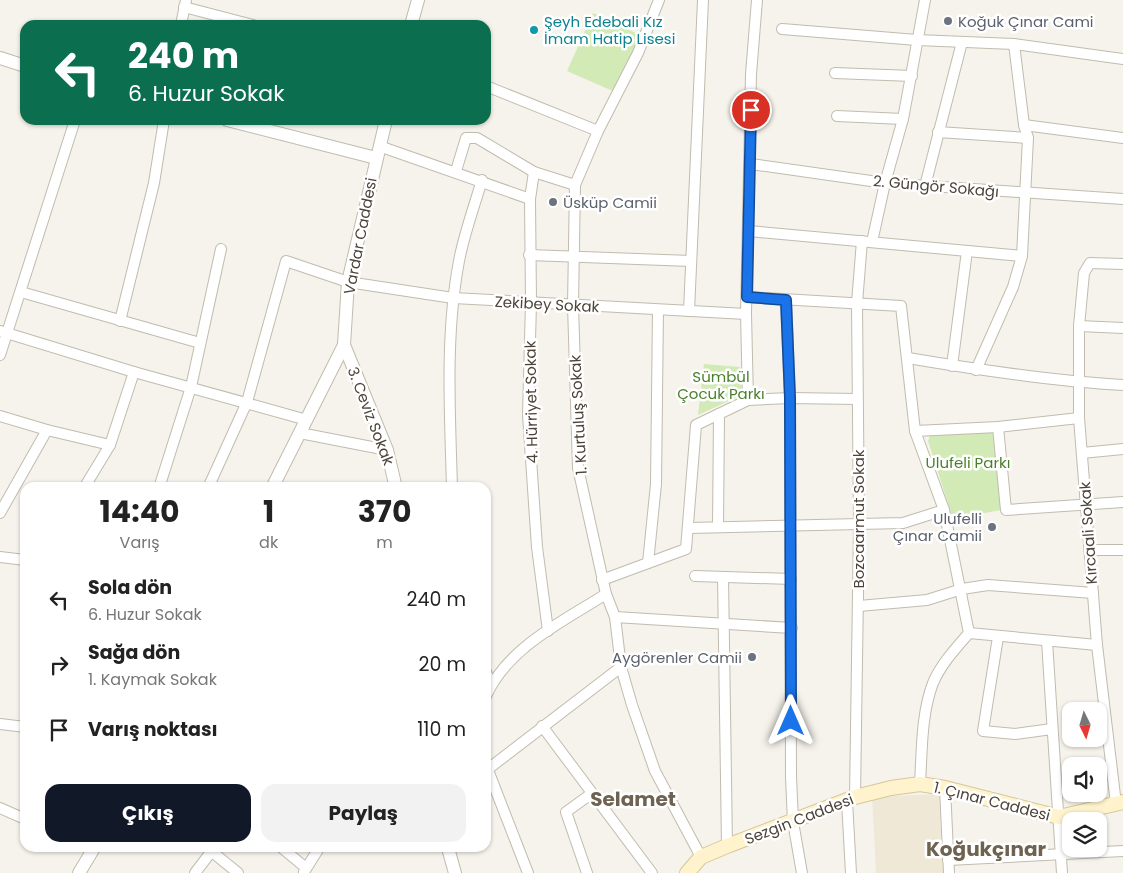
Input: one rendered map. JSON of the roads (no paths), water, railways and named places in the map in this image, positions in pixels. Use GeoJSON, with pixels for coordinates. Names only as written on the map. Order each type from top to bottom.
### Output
{"type":"FeatureCollection","features":[{"type":"Feature","properties":{"kind":"main road","name":"Sezgin Caddesi"},"geometry":{"type":"LineString","coordinates":[[687,873],[701,857],[726,846],[851,799],[892,788],[920,784]]}},
{"type":"Feature","properties":{"kind":"main road","name":"1. Çınar Caddesi"},"geometry":{"type":"LineString","coordinates":[[920,784],[945,788],[1059,817],[1119,803]]}},
{"type":"Feature","properties":{"kind":"street"},"geometry":{"type":"LineString","coordinates":[[412,20],[418,0]]}},
{"type":"Feature","properties":{"kind":"street","name":"1. Kurtuluş Sokak"},"geometry":{"type":"LineString","coordinates":[[659,0],[638,53],[598,131],[575,185],[573,256],[578,468],[602,580],[615,617],[621,668],[655,771],[701,857]]}},
{"type":"Feature","properties":{"kind":"street"},"geometry":{"type":"LineString","coordinates":[[689,311],[703,0]]}},
{"type":"Feature","properties":{"kind":"street"},"geometry":{"type":"LineString","coordinates":[[748,400],[746,314],[751,164],[751,74],[758,0]]}},
{"type":"Feature","properties":{"kind":"street"},"geometry":{"type":"LineString","coordinates":[[872,242],[884,183],[903,119],[925,0]]}},
{"type":"Feature","properties":{"kind":"street"},"geometry":{"type":"LineString","coordinates":[[182,20],[185,3],[238,20]]}},
{"type":"Feature","properties":{"kind":"street"},"geometry":{"type":"LineString","coordinates":[[782,29],[917,40],[1014,44],[1123,59]]}},
{"type":"Feature","properties":{"kind":"street"},"geometry":{"type":"LineString","coordinates":[[925,186],[962,42]]}},
{"type":"Feature","properties":{"kind":"street"},"geometry":{"type":"LineString","coordinates":[[976,370],[1013,287],[1022,256],[1028,138],[1024,125],[1014,44]]}},
{"type":"Feature","properties":{"kind":"street"},"geometry":{"type":"LineString","coordinates":[[0,58],[20,64]]}},
{"type":"Feature","properties":{"kind":"street"},"geometry":{"type":"LineString","coordinates":[[836,73],[912,76]]}},
{"type":"Feature","properties":{"kind":"street"},"geometry":{"type":"LineString","coordinates":[[491,88],[598,131]]}},
{"type":"Feature","properties":{"kind":"street"},"geometry":{"type":"LineString","coordinates":[[837,116],[903,119]]}},
{"type":"Feature","properties":{"kind":"street"},"geometry":{"type":"LineString","coordinates":[[0,355],[3,332],[21,292],[73,125]]}},
{"type":"Feature","properties":{"kind":"street"},"geometry":{"type":"LineString","coordinates":[[120,320],[154,183],[163,125]]}},
{"type":"Feature","properties":{"kind":"street"},"geometry":{"type":"LineString","coordinates":[[251,125],[456,171],[530,198]]}},
{"type":"Feature","properties":{"kind":"street","name":"Vardar Caddesi"},"geometry":{"type":"LineString","coordinates":[[275,482],[308,420],[344,345],[348,282],[385,125]]}},
{"type":"Feature","properties":{"kind":"street"},"geometry":{"type":"LineString","coordinates":[[1024,125],[1123,138]]}},
{"type":"Feature","properties":{"kind":"street"},"geometry":{"type":"LineString","coordinates":[[938,132],[1028,138]]}},
{"type":"Feature","properties":{"kind":"street"},"geometry":{"type":"LineString","coordinates":[[456,171],[466,138],[477,138],[534,172],[575,185]]}},
{"type":"Feature","properties":{"kind":"street","name":"2. Güngör Sokağı"},"geometry":{"type":"LineString","coordinates":[[751,164],[884,183],[1123,199]]}},
{"type":"Feature","properties":{"kind":"street","name":"4. Hürriyet Sokak"},"geometry":{"type":"LineString","coordinates":[[534,172],[530,198],[529,255],[531,303],[528,415],[537,547],[548,631]]}},
{"type":"Feature","properties":{"kind":"street"},"geometry":{"type":"LineString","coordinates":[[452,482],[450,407],[453,298],[459,260],[482,180]]}},
{"type":"Feature","properties":{"kind":"street"},"geometry":{"type":"LineString","coordinates":[[749,231],[1022,256]]}},
{"type":"Feature","properties":{"kind":"street","name":"Bozcaarmut Sokak"},"geometry":{"type":"LineString","coordinates":[[851,873],[851,799],[859,606],[860,525],[857,303],[862,241]]}},
{"type":"Feature","properties":{"kind":"street"},"geometry":{"type":"LineString","coordinates":[[161,482],[191,387],[221,249]]}},
{"type":"Feature","properties":{"kind":"street"},"geometry":{"type":"LineString","coordinates":[[952,366],[967,251]]}},
{"type":"Feature","properties":{"kind":"street"},"geometry":{"type":"LineString","coordinates":[[529,255],[691,261]]}},
{"type":"Feature","properties":{"kind":"street","name":"Zekibey Sokak"},"geometry":{"type":"LineString","coordinates":[[247,402],[286,261],[348,282],[453,298],[746,314]]}},
{"type":"Feature","properties":{"kind":"street","name":"Kırcaali Sokak"},"geometry":{"type":"LineString","coordinates":[[1119,803],[1097,645],[1092,594],[1091,550],[1079,418],[1078,383],[1079,326],[1084,273],[1090,263],[1123,264]]}},
{"type":"Feature","properties":{"kind":"street"},"geometry":{"type":"LineString","coordinates":[[21,292],[200,343]]}},
{"type":"Feature","properties":{"kind":"street"},"geometry":{"type":"LineString","coordinates":[[747,297],[901,306],[915,431],[944,510],[962,589],[969,632],[951,654],[933,684],[924,721],[920,784]]}},
{"type":"Feature","properties":{"kind":"street"},"geometry":{"type":"LineString","coordinates":[[786,300],[790,398],[793,822],[802,873]]}},
{"type":"Feature","properties":{"kind":"street"},"geometry":{"type":"LineString","coordinates":[[648,563],[656,484],[658,310]]}},
{"type":"Feature","properties":{"kind":"street"},"geometry":{"type":"LineString","coordinates":[[1079,326],[1123,328]]}},
{"type":"Feature","properties":{"kind":"street"},"geometry":{"type":"LineString","coordinates":[[3,332],[134,372],[308,420]]}},
{"type":"Feature","properties":{"kind":"street","name":"3. Ceviz Sokak"},"geometry":{"type":"LineString","coordinates":[[344,345],[387,450],[395,482]]}},
{"type":"Feature","properties":{"kind":"street"},"geometry":{"type":"LineString","coordinates":[[908,358],[976,370],[1078,383],[1123,385]]}},
{"type":"Feature","properties":{"kind":"street"},"geometry":{"type":"LineString","coordinates":[[88,482],[110,445],[134,372]]}},
{"type":"Feature","properties":{"kind":"street"},"geometry":{"type":"LineString","coordinates":[[602,580],[686,549],[696,425],[748,400],[790,398],[857,399]]}},
{"type":"Feature","properties":{"kind":"street"},"geometry":{"type":"LineString","coordinates":[[211,482],[247,402]]}},
{"type":"Feature","properties":{"kind":"street"},"geometry":{"type":"LineString","coordinates":[[718,528],[719,414]]}},
{"type":"Feature","properties":{"kind":"street"},"geometry":{"type":"LineString","coordinates":[[0,416],[46,430],[110,445]]}},
{"type":"Feature","properties":{"kind":"street"},"geometry":{"type":"LineString","coordinates":[[915,431],[998,427],[1079,418]]}},
{"type":"Feature","properties":{"kind":"street"},"geometry":{"type":"LineString","coordinates":[[998,427],[1006,510],[1123,502]]}},
{"type":"Feature","properties":{"kind":"street"},"geometry":{"type":"LineString","coordinates":[[0,513],[46,430]]}},
{"type":"Feature","properties":{"kind":"street"},"geometry":{"type":"LineString","coordinates":[[300,433],[387,450]]}},
{"type":"Feature","properties":{"kind":"street"},"geometry":{"type":"LineString","coordinates":[[1082,453],[1123,449]]}},
{"type":"Feature","properties":{"kind":"street"},"geometry":{"type":"LineString","coordinates":[[689,528],[903,523],[944,510]]}},
{"type":"Feature","properties":{"kind":"street"},"geometry":{"type":"LineString","coordinates":[[1091,550],[1123,550]]}},
{"type":"Feature","properties":{"kind":"street"},"geometry":{"type":"LineString","coordinates":[[0,557],[20,559]]}},
{"type":"Feature","properties":{"kind":"street"},"geometry":{"type":"LineString","coordinates":[[696,576],[791,579]]}},
{"type":"Feature","properties":{"kind":"street"},"geometry":{"type":"LineString","coordinates":[[722,577],[726,846]]}},
{"type":"Feature","properties":{"kind":"street"},"geometry":{"type":"LineString","coordinates":[[859,606],[927,600],[962,589],[988,586],[1092,594]]}},
{"type":"Feature","properties":{"kind":"street"},"geometry":{"type":"LineString","coordinates":[[491,685],[515,654],[606,594]]}},
{"type":"Feature","properties":{"kind":"street"},"geometry":{"type":"LineString","coordinates":[[615,617],[792,628]]}},
{"type":"Feature","properties":{"kind":"street"},"geometry":{"type":"LineString","coordinates":[[969,632],[998,637],[1097,645]]}},
{"type":"Feature","properties":{"kind":"street"},"geometry":{"type":"LineString","coordinates":[[998,637],[983,731],[1015,734],[1052,729]]}},
{"type":"Feature","properties":{"kind":"street"},"geometry":{"type":"LineString","coordinates":[[1047,641],[1062,873]]}},
{"type":"Feature","properties":{"kind":"street"},"geometry":{"type":"LineString","coordinates":[[491,764],[621,668]]}},
{"type":"Feature","properties":{"kind":"street"},"geometry":{"type":"LineString","coordinates":[[0,724],[20,726]]}},
{"type":"Feature","properties":{"kind":"street"},"geometry":{"type":"LineString","coordinates":[[542,726],[591,794],[652,873]]}},
{"type":"Feature","properties":{"kind":"street"},"geometry":{"type":"LineString","coordinates":[[491,777],[528,873]]}},
{"type":"Feature","properties":{"kind":"street"},"geometry":{"type":"LineString","coordinates":[[945,788],[949,873]]}},
{"type":"Feature","properties":{"kind":"street"},"geometry":{"type":"LineString","coordinates":[[587,873],[566,812],[591,794]]}},
{"type":"Feature","properties":{"kind":"street"},"geometry":{"type":"LineString","coordinates":[[0,808],[20,817]]}},
{"type":"Feature","properties":{"kind":"street"},"geometry":{"type":"LineString","coordinates":[[948,860],[1123,851]]}},
{"type":"Feature","properties":{"kind":"street"},"geometry":{"type":"LineString","coordinates":[[79,873],[90,852]]}},
{"type":"Feature","properties":{"kind":"street"},"geometry":{"type":"LineString","coordinates":[[195,873],[210,852]]}},
{"type":"Feature","properties":{"kind":"street"},"geometry":{"type":"LineString","coordinates":[[215,852],[238,873]]}},
{"type":"Feature","properties":{"kind":"street"},"geometry":{"type":"LineString","coordinates":[[286,852],[305,870],[316,852]]}},
{"type":"Feature","properties":{"kind":"street"},"geometry":{"type":"LineString","coordinates":[[449,852],[455,873]]}},
{"type":"Feature","properties":{"kind":"place","name":"Koğuk Çınar Cami"},"geometry":{"type":"Point","coordinates":[948,21]}},
{"type":"Feature","properties":{"kind":"place","name":"Şeyh Edebali Kız İmam Hatip Lisesi"},"geometry":{"type":"Point","coordinates":[534,30]}},
{"type":"Feature","properties":{"kind":"place","name":"Üsküp Camii"},"geometry":{"type":"Point","coordinates":[553,202]}},
{"type":"Feature","properties":{"kind":"place","name":"Ulufelli Çınar Camii"},"geometry":{"type":"Point","coordinates":[992,527]}},
{"type":"Feature","properties":{"kind":"place","name":"Aygörenler Camii"},"geometry":{"type":"Point","coordinates":[752,657]}},
{"type":"Feature","properties":{"kind":"district","name":"Selamet"},"geometry":{"type":"Point","coordinates":[633,799]}},
{"type":"Feature","properties":{"kind":"district","name":"Koğukçınar"},"geometry":{"type":"Point","coordinates":[986,849]}},
{"type":"Feature","properties":{"kind":"park label","name":"Sümbül Çocuk Parkı"},"geometry":{"type":"Point","coordinates":[721,384]}},
{"type":"Feature","properties":{"kind":"park label","name":"Ulufeli Parkı"},"geometry":{"type":"Point","coordinates":[968,462]}}]}
